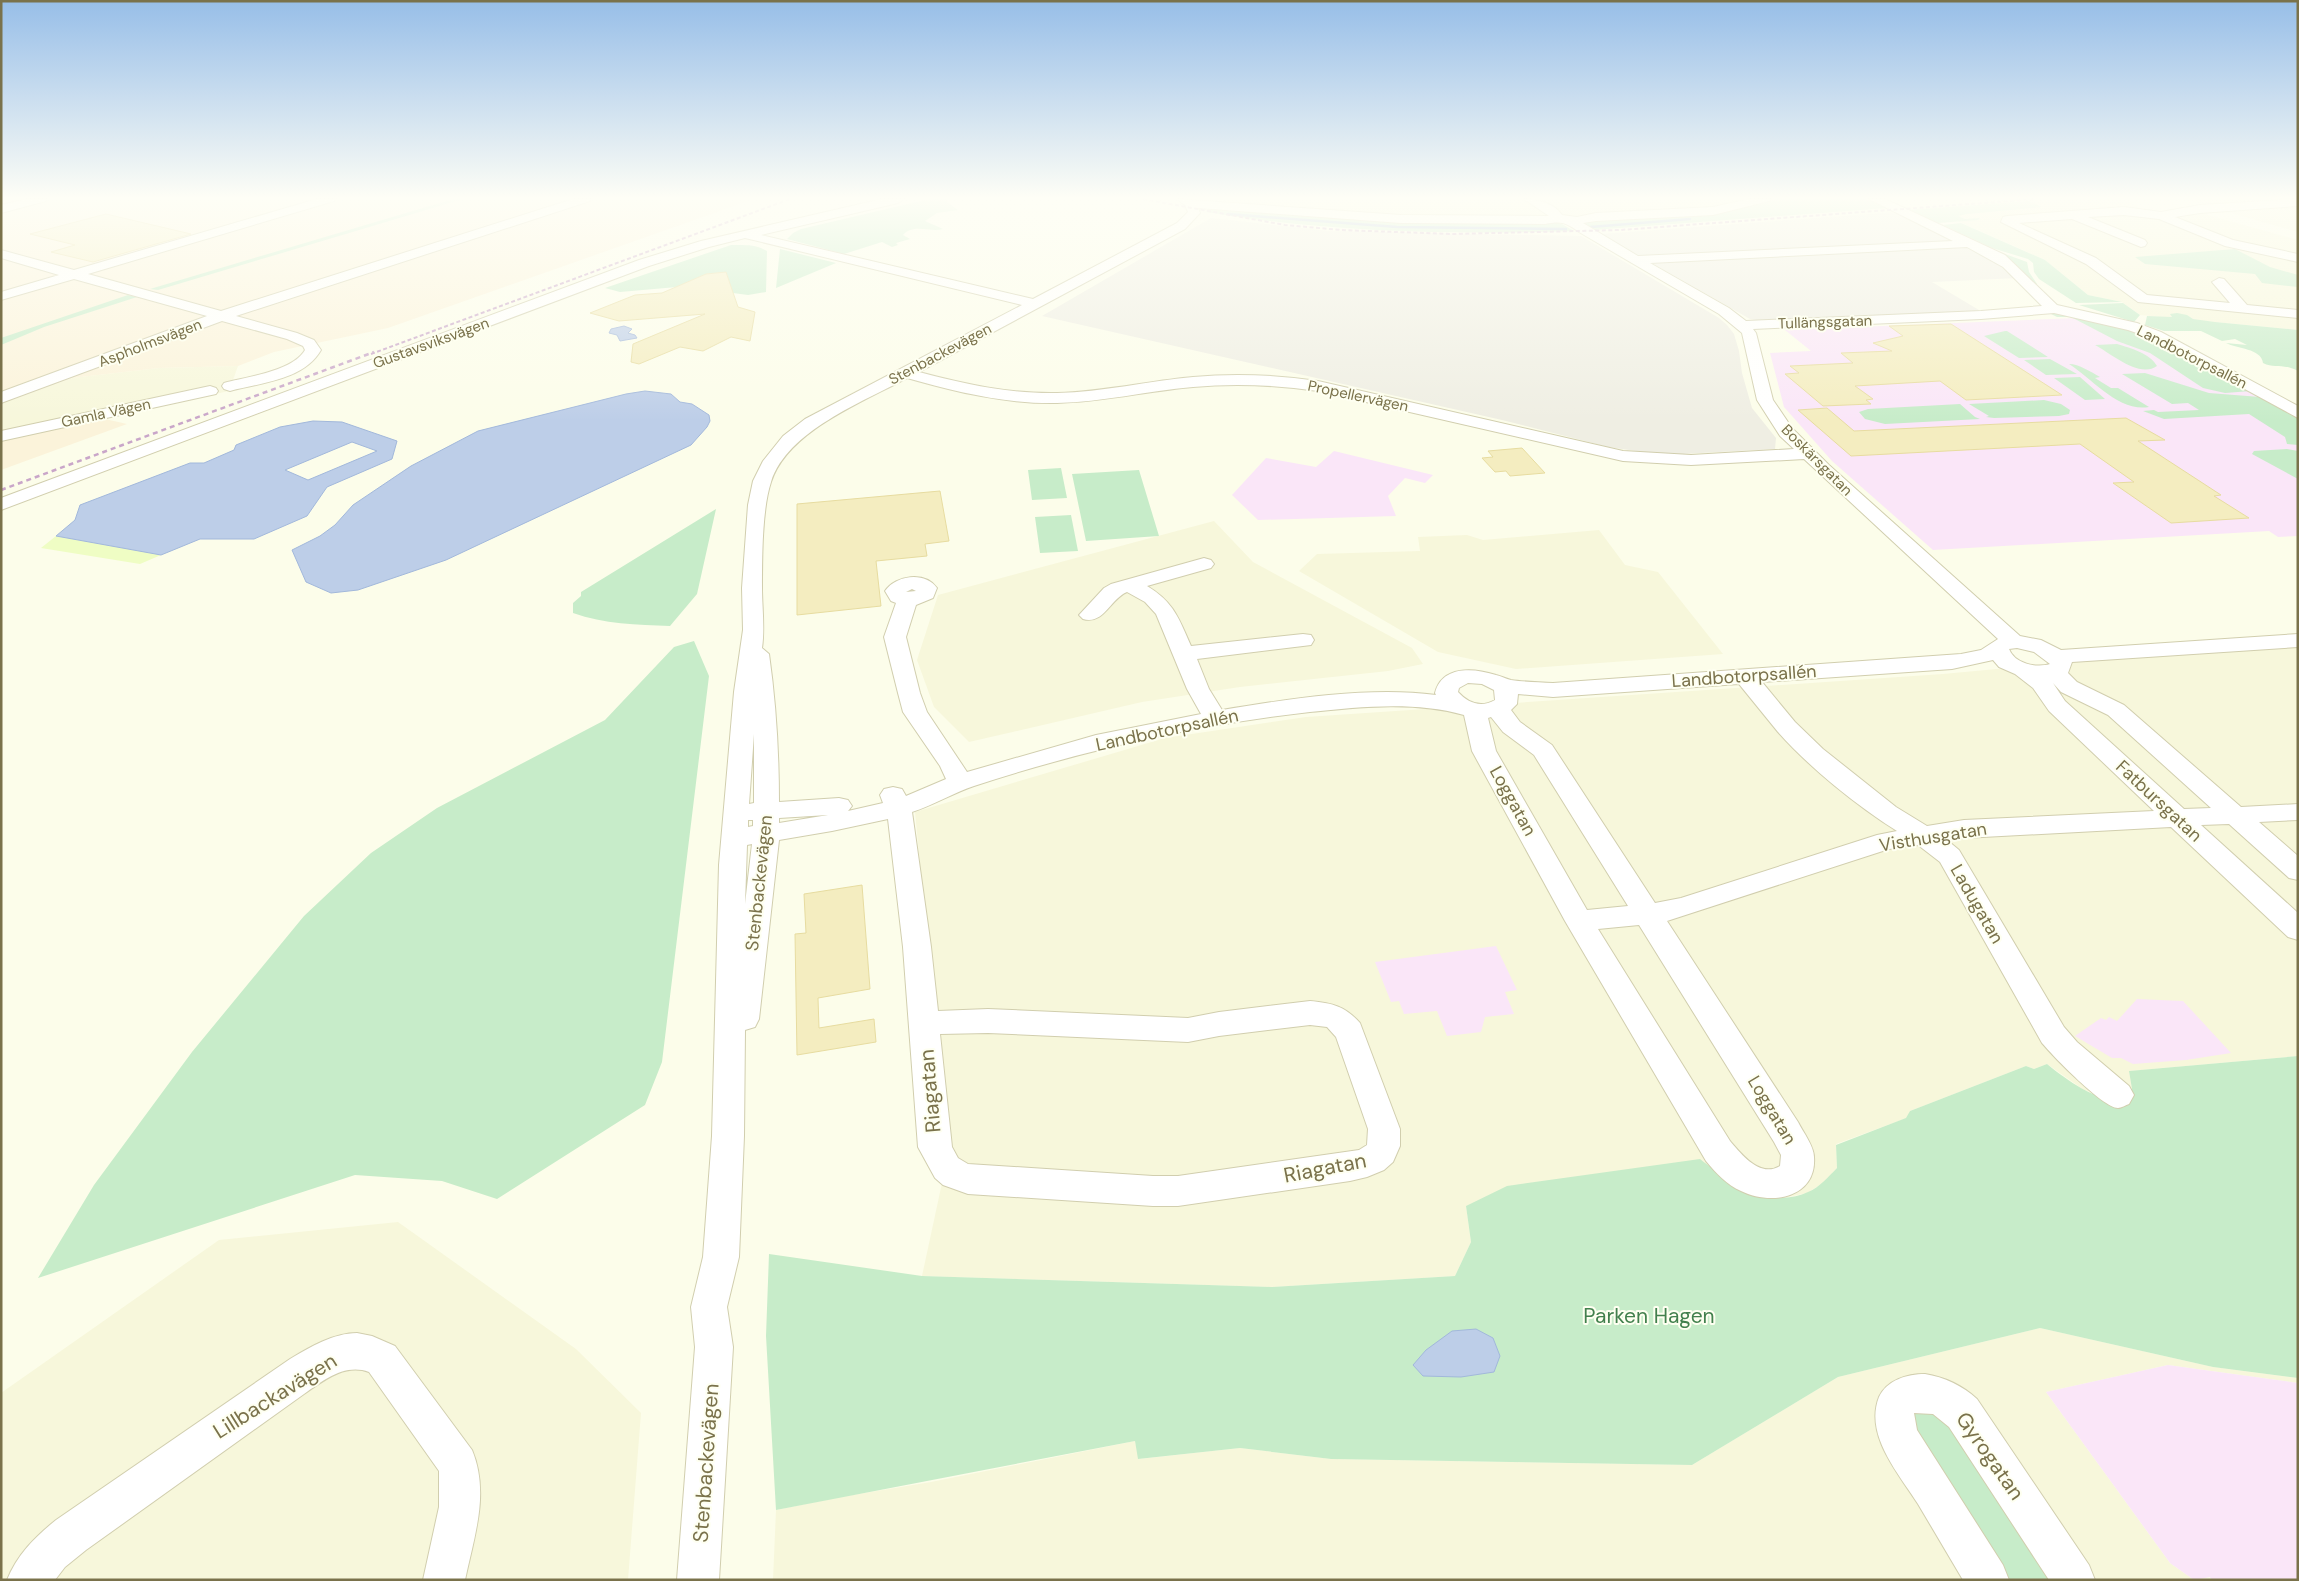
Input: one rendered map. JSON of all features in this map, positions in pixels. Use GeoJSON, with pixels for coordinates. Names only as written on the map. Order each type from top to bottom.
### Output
{"type":"FeatureCollection","features":[{"type":"Feature","properties":{"kind":"street"},"geometry":{"type":"LineString","coordinates":[[67,273],[292,336],[308,343],[313,350],[308,358],[288,369],[230,386]]}},
{"type":"Feature","properties":{"kind":"street"},"geometry":{"type":"LineString","coordinates":[[1,296],[82,273]]}},
{"type":"Feature","properties":{"kind":"street","name":"Aspholmsvägen"},"geometry":{"type":"LineString","coordinates":[[1,398],[221,316],[356,273]]}},
{"type":"Feature","properties":{"kind":"street","name":"Gustavsviksvägen"},"geometry":{"type":"LineString","coordinates":[[1,504],[618,273]]}},
{"type":"Feature","properties":{"kind":"street","name":"Stenbackevägen"},"geometry":{"type":"LineString","coordinates":[[905,273],[1034,304]]}},
{"type":"Feature","properties":{"kind":"street"},"geometry":{"type":"LineString","coordinates":[[1034,304],[1092,273]]}},
{"type":"Feature","properties":{"kind":"street","name":"Boskärsgatan"},"geometry":{"type":"LineString","coordinates":[[1657,273],[1724,311],[1743,325],[1751,337],[1762,392],[1768,407],[1779,423],[1808,454],[2006,646],[2002,658],[2020,669]]}},
{"type":"Feature","properties":{"kind":"street","name":"Landbotorpsallén"},"geometry":{"type":"LineString","coordinates":[[2017,273],[2044,301],[2056,309],[2125,325],[2156,335],[2298,413]]}},
{"type":"Feature","properties":{"kind":"street"},"geometry":{"type":"LineString","coordinates":[[2107,273],[2143,299],[2298,314]]}},
{"type":"Feature","properties":{"kind":"street"},"geometry":{"type":"LineString","coordinates":[[2219,282],[2242,308]]}},
{"type":"Feature","properties":{"kind":"street","name":"Stenbackevägen"},"geometry":{"type":"LineString","coordinates":[[728,1136],[764,859],[766,822],[763,689],[754,630],[752,588],[757,506],[760,487],[766,470],[781,450],[800,431],[827,414],[1034,304]]}},
{"type":"Feature","properties":{"kind":"street","name":"Tullängsgatan"},"geometry":{"type":"LineString","coordinates":[[1743,325],[1981,315],[2056,309]]}},
{"type":"Feature","properties":{"kind":"street","name":"Propellervägen"},"geometry":{"type":"LineString","coordinates":[[906,373],[975,391],[1037,398],[1102,394],[1213,381],[1267,380],[1318,386],[1623,456],[1691,460],[1808,454]]}},
{"type":"Feature","properties":{"kind":"street","name":"Gamla Vägen"},"geometry":{"type":"LineString","coordinates":[[1,436],[210,391]]}},
{"type":"Feature","properties":{"kind":"street"},"geometry":{"type":"LineString","coordinates":[[1090,615],[1111,592],[1204,564]]}},
{"type":"Feature","properties":{"kind":"street"},"geometry":{"type":"LineString","coordinates":[[1130,585],[1161,605],[1166,612],[1198,689],[1215,718]]}},
{"type":"Feature","properties":{"kind":"street"},"geometry":{"type":"LineString","coordinates":[[907,600],[895,637],[909,693],[915,712],[948,760],[960,783]]}},
{"type":"Feature","properties":{"kind":"street","name":"Stenbackevägen"},"geometry":{"type":"LineString","coordinates":[[698,1580],[714,1347],[727,1304],[720,1257],[728,1136],[735,825],[744,692],[754,630]]}},
{"type":"Feature","properties":{"kind":"street"},"geometry":{"type":"LineString","coordinates":[[1183,654],[1303,640]]}},
{"type":"Feature","properties":{"kind":"street"},"geometry":{"type":"LineString","coordinates":[[2055,664],[2294,642]]}},
{"type":"Feature","properties":{"kind":"street"},"geometry":{"type":"LineString","coordinates":[[2006,646],[2038,646],[2055,664],[2069,687],[2116,710],[2298,872]]}},
{"type":"Feature","properties":{"kind":"street","name":"Landbotorpsallén"},"geometry":{"type":"LineString","coordinates":[[735,825],[766,822],[844,821],[896,801],[929,797],[960,783],[1136,733],[1215,718],[1302,706],[1378,700],[1488,703],[1553,690],[1935,663],[1981,658],[2006,646]]}},
{"type":"Feature","properties":{"kind":"street","name":"Landbotorpsallén"},"geometry":{"type":"LineString","coordinates":[[1935,663],[2020,669],[2038,673],[2055,664]]}},
{"type":"Feature","properties":{"kind":"street","name":"Fatbursgatan"},"geometry":{"type":"LineString","coordinates":[[2020,669],[2041,683],[2057,706],[2298,930]]}},
{"type":"Feature","properties":{"kind":"street","name":"Landbotorpsallén"},"geometry":{"type":"LineString","coordinates":[[1378,700],[1448,685],[1456,679],[1468,676],[1482,677],[1488,703]]}},
{"type":"Feature","properties":{"kind":"street","name":"Ladugatan"},"geometry":{"type":"LineString","coordinates":[[1745,676],[1802,744],[1887,814],[1923,835],[1950,856],[2053,1035],[2066,1051],[2118,1095]]}},
{"type":"Feature","properties":{"kind":"street"},"geometry":{"type":"LineString","coordinates":[[1448,685],[1446,693],[1451,700],[1488,703]]}},
{"type":"Feature","properties":{"kind":"street","name":"Loggatan"},"geometry":{"type":"LineString","coordinates":[[1488,703],[1509,726],[1535,742],[1543,750],[1648,914],[1786,1132],[1798,1155],[1796,1174],[1785,1182],[1765,1184],[1749,1180],[1731,1167],[1718,1151],[1579,921],[1484,751],[1480,738],[1479,723],[1488,703]]}},
{"type":"Feature","properties":{"kind":"street","name":"Riagatan"},"geometry":{"type":"LineString","coordinates":[[896,801],[901,817],[924,1024],[935,1148],[942,1165],[954,1175],[968,1179],[1178,1191],[1350,1167],[1368,1163],[1378,1157],[1385,1145],[1384,1129],[1349,1030],[1338,1019],[1326,1014],[1310,1013],[1219,1024],[1188,1030],[988,1021],[924,1024]]}},
{"type":"Feature","properties":{"kind":"street","name":"Visthusgatan"},"geometry":{"type":"LineString","coordinates":[[1579,921],[1648,914],[1686,906],[1886,842],[1923,835],[1964,829],[2298,812]]}},
{"type":"Feature","properties":{"kind":"street","name":"Lillbackavägen"},"geometry":{"type":"LineString","coordinates":[[28,1580],[50,1552],[72,1535],[275,1392],[323,1361],[342,1353],[357,1351],[370,1353],[382,1359],[445,1443],[458,1464],[461,1476],[459,1503],[444,1580]]}},
{"type":"Feature","properties":{"kind":"street","name":"Gyrogatan"},"geometry":{"type":"LineString","coordinates":[[1988,1580],[1902,1442],[1894,1414],[1895,1405],[1901,1398],[1908,1395],[1927,1393],[1939,1396],[1949,1401],[1963,1414],[2074,1580]]}},
{"type":"Feature","properties":{"kind":"shaded area"},"geometry":{"type":"Polygon","coordinates":[[[1,273],[545,273],[388,328],[274,352],[238,366],[159,368],[72,378],[1,404],[1,273]]]}},
{"type":"Feature","properties":{"kind":"shaded area"},"geometry":{"type":"Polygon","coordinates":[[[1117,273],[1643,273],[1719,318],[1734,334],[1752,408],[1776,438],[1775,449],[1664,455],[1608,447],[1502,420],[1042,316],[1117,273]]]}},
{"type":"Feature","properties":{"kind":"shaded area"},"geometry":{"type":"Polygon","coordinates":[[[1669,273],[2011,273],[2018,278],[1932,282],[1984,313],[1767,322],[1750,319],[1669,273]]]}},
{"type":"Feature","properties":{"kind":"shaded area"},"geometry":{"type":"Polygon","coordinates":[[[2061,273],[2298,273],[2298,330],[2140,315],[2122,302],[2088,295],[2061,273]]]}},
{"type":"Feature","properties":{"kind":"shaded area"},"geometry":{"type":"Polygon","coordinates":[[[2077,318],[2144,335],[2298,417],[2298,536],[2278,537],[2269,531],[1933,550],[1832,461],[1784,407],[1770,353],[1811,351],[1785,330],[2077,318]]]}},
{"type":"Feature","properties":{"kind":"shaded area"},"geometry":{"type":"Polygon","coordinates":[[[238,366],[229,391],[1,441],[1,404],[72,378],[159,368],[238,366]]]}},
{"type":"Feature","properties":{"kind":"shaded area"},"geometry":{"type":"Polygon","coordinates":[[[105,419],[127,424],[1,470],[1,441],[105,419]]]}},
{"type":"Feature","properties":{"kind":"shaded area"},"geometry":{"type":"Polygon","coordinates":[[[1334,451],[1433,475],[1425,483],[1405,478],[1388,496],[1396,516],[1258,520],[1232,495],[1266,458],[1316,467],[1334,451]]]}},
{"type":"Feature","properties":{"kind":"shaded area"},"geometry":{"type":"Polygon","coordinates":[[[1214,521],[1253,562],[1412,648],[1423,664],[1388,671],[1240,687],[1142,702],[969,742],[934,707],[917,660],[938,595],[1214,521]]]}},
{"type":"Feature","properties":{"kind":"shaded area"},"geometry":{"type":"Polygon","coordinates":[[[1599,530],[1625,565],[1658,572],[1723,654],[1516,669],[1438,652],[1299,571],[1317,554],[1420,551],[1418,537],[1467,535],[1483,540],[1599,530]]]}},
{"type":"Feature","properties":{"kind":"shaded area"},"geometry":{"type":"Polygon","coordinates":[[[2298,647],[2298,1056],[2129,1071],[2132,1089],[2123,1097],[2108,1098],[2084,1090],[2047,1064],[2034,1069],[2026,1066],[1910,1111],[1907,1118],[1836,1144],[1837,1168],[1823,1183],[1807,1193],[1783,1198],[1766,1196],[1466,1206],[1471,1242],[1455,1276],[1272,1287],[922,1276],[948,1155],[915,812],[1165,738],[1306,717],[1943,674],[2103,659],[2298,647]]]}},
{"type":"Feature","properties":{"kind":"shaded area"},"geometry":{"type":"Polygon","coordinates":[[[1496,946],[1517,990],[1505,992],[1514,1014],[1485,1017],[1481,1032],[1447,1036],[1437,1011],[1404,1014],[1399,1001],[1391,1002],[1375,962],[1496,946]]]}},
{"type":"Feature","properties":{"kind":"shaded area"},"geometry":{"type":"Polygon","coordinates":[[[2137,999],[2183,1001],[2231,1053],[2186,1060],[2133,1064],[2121,1058],[2112,1058],[2075,1036],[2101,1018],[2106,1020],[2109,1017],[2117,1021],[2137,999]]]}},
{"type":"Feature","properties":{"kind":"shaded area"},"geometry":{"type":"Polygon","coordinates":[[[398,1222],[576,1349],[641,1413],[628,1580],[1,1580],[1,1393],[219,1240],[398,1222]]]}},
{"type":"Feature","properties":{"kind":"shaded area"},"geometry":{"type":"Polygon","coordinates":[[[2040,1328],[2213,1367],[2298,1378],[2298,1383],[2168,1365],[2046,1392],[2170,1563],[2194,1580],[773,1580],[776,1510],[840,1497],[931,1482],[1135,1441],[1139,1459],[1240,1448],[1331,1459],[1692,1465],[1838,1377],[2040,1328]]]}},
{"type":"Feature","properties":{"kind":"shaded area"},"geometry":{"type":"Polygon","coordinates":[[[2168,1365],[2298,1383],[2298,1580],[2212,1580],[2210,1577],[2194,1580],[2170,1563],[2046,1392],[2168,1365]]]}},
{"type":"Feature","properties":{"kind":"green space"},"geometry":{"type":"Polygon","coordinates":[[[205,273],[216,273],[158,290],[150,289],[205,273]]]}},
{"type":"Feature","properties":{"kind":"green space"},"geometry":{"type":"Polygon","coordinates":[[[650,273],[718,273],[706,274],[677,287],[620,292],[605,288],[650,273]]]}},
{"type":"Feature","properties":{"kind":"green space"},"geometry":{"type":"Polygon","coordinates":[[[726,273],[766,273],[766,292],[748,295],[733,293],[726,273]]]}},
{"type":"Feature","properties":{"kind":"green space"},"geometry":{"type":"Polygon","coordinates":[[[778,273],[813,273],[776,288],[778,273]]]}},
{"type":"Feature","properties":{"kind":"green space"},"geometry":{"type":"Polygon","coordinates":[[[2019,273],[2030,273],[2037,284],[2031,284],[2019,273]]]}},
{"type":"Feature","properties":{"kind":"green space"},"geometry":{"type":"Polygon","coordinates":[[[2035,273],[2061,273],[2088,295],[2122,302],[2076,303],[2039,279],[2035,273]]]}},
{"type":"Feature","properties":{"kind":"green space"},"geometry":{"type":"Polygon","coordinates":[[[2242,273],[2290,273],[2298,275],[2298,287],[2262,283],[2255,274],[2242,273]]]}},
{"type":"Feature","properties":{"kind":"green space"},"geometry":{"type":"Polygon","coordinates":[[[128,295],[137,297],[44,327],[1,345],[1,338],[128,295]]]}},
{"type":"Feature","properties":{"kind":"green space"},"geometry":{"type":"Polygon","coordinates":[[[2123,303],[2140,315],[2134,322],[2079,305],[2123,303]]]}},
{"type":"Feature","properties":{"kind":"green space"},"geometry":{"type":"Polygon","coordinates":[[[2049,313],[2059,313],[2143,333],[2251,391],[2225,393],[2203,388],[2150,353],[2117,341],[2071,317],[2057,317],[2049,313]]]}},
{"type":"Feature","properties":{"kind":"green space"},"geometry":{"type":"Polygon","coordinates":[[[2170,314],[2187,315],[2193,319],[2298,330],[2298,371],[2288,367],[2267,365],[2263,363],[2258,354],[2226,343],[2247,345],[2235,339],[2222,341],[2201,331],[2164,331],[2145,325],[2147,316],[2172,317],[2170,314]]]}},
{"type":"Feature","properties":{"kind":"green space"},"geometry":{"type":"Polygon","coordinates":[[[2005,331],[2048,357],[2019,358],[1984,336],[2005,331]]]}},
{"type":"Feature","properties":{"kind":"green space"},"geometry":{"type":"Polygon","coordinates":[[[2117,344],[2145,354],[2157,366],[2150,369],[2133,367],[2095,345],[2117,344]]]}},
{"type":"Feature","properties":{"kind":"green space"},"geometry":{"type":"Polygon","coordinates":[[[2050,359],[2077,374],[2046,375],[2024,360],[2050,359]]]}},
{"type":"Feature","properties":{"kind":"green space"},"geometry":{"type":"Polygon","coordinates":[[[2069,364],[2077,365],[2089,371],[2100,377],[2095,378],[2111,388],[2118,388],[2149,407],[2138,407],[2116,400],[2069,364]]]}},
{"type":"Feature","properties":{"kind":"green space"},"geometry":{"type":"Polygon","coordinates":[[[2145,373],[2209,393],[2260,397],[2298,416],[2298,445],[2287,444],[2285,437],[2249,414],[2164,419],[2143,411],[2199,410],[2188,403],[2172,404],[2122,374],[2145,373]]]}},
{"type":"Feature","properties":{"kind":"green space"},"geometry":{"type":"Polygon","coordinates":[[[2080,377],[2105,399],[2085,400],[2054,378],[2080,377]]]}},
{"type":"Feature","properties":{"kind":"green space"},"geometry":{"type":"Polygon","coordinates":[[[2044,400],[2061,404],[2070,410],[2069,414],[1994,418],[1986,417],[1989,416],[1969,404],[2044,400]]]}},
{"type":"Feature","properties":{"kind":"green space"},"geometry":{"type":"Polygon","coordinates":[[[1960,404],[1980,419],[1885,424],[1865,419],[1859,412],[1868,409],[1960,404]]]}},
{"type":"Feature","properties":{"kind":"green space"},"geometry":{"type":"Polygon","coordinates":[[[2287,449],[2298,451],[2298,479],[2252,454],[2254,451],[2287,449]]]}},
{"type":"Feature","properties":{"kind":"green space"},"geometry":{"type":"Polygon","coordinates":[[[1061,468],[1067,498],[1032,500],[1028,470],[1061,468]]]}},
{"type":"Feature","properties":{"kind":"green space"},"geometry":{"type":"Polygon","coordinates":[[[1139,470],[1159,536],[1086,541],[1072,474],[1139,470]]]}},
{"type":"Feature","properties":{"kind":"green space"},"geometry":{"type":"Polygon","coordinates":[[[716,509],[697,594],[670,626],[609,622],[573,613],[573,603],[581,596],[581,592],[716,509]]]}},
{"type":"Feature","properties":{"kind":"green space"},"geometry":{"type":"Polygon","coordinates":[[[1071,515],[1078,551],[1040,553],[1035,517],[1071,515]]]}},
{"type":"Feature","properties":{"kind":"green space"},"geometry":{"type":"Polygon","coordinates":[[[694,641],[709,676],[662,1062],[645,1105],[497,1199],[442,1181],[355,1175],[38,1278],[94,1185],[192,1052],[304,916],[371,853],[437,808],[605,720],[674,647],[694,641]]]}},
{"type":"Feature","properties":{"kind":"green space","name":"Parken Hagen"},"geometry":{"type":"Polygon","coordinates":[[[2298,1056],[2298,1378],[2213,1367],[2040,1328],[1838,1377],[1692,1465],[1331,1459],[1240,1448],[1138,1459],[1135,1441],[776,1510],[766,1336],[769,1254],[922,1276],[1272,1287],[1455,1276],[1471,1242],[1466,1206],[1507,1186],[1700,1159],[1723,1176],[1751,1190],[1779,1198],[1794,1197],[1808,1192],[1824,1182],[1837,1168],[1836,1145],[1906,1118],[1910,1111],[2026,1066],[2034,1069],[2047,1064],[2083,1089],[2105,1098],[2115,1099],[2124,1097],[2132,1089],[2129,1071],[2298,1056]]]}},
{"type":"Feature","properties":{"kind":"green space"},"geometry":{"type":"Polygon","coordinates":[[[1934,1400],[2067,1580],[1996,1580],[1921,1461],[1906,1407],[1934,1400]]]}},
{"type":"Feature","properties":{"kind":"sand"},"geometry":{"type":"Polygon","coordinates":[[[56,536],[161,555],[140,564],[41,548],[56,536]]]}},
{"type":"Feature","properties":{"kind":"water"},"geometry":{"type":"Polygon","coordinates":[[[624,326],[632,329],[628,333],[635,335],[637,338],[620,341],[617,335],[609,333],[611,329],[624,326]]]}},
{"type":"Feature","properties":{"kind":"water"},"geometry":{"type":"Polygon","coordinates":[[[645,391],[671,394],[680,402],[692,404],[709,415],[710,421],[707,427],[691,445],[446,560],[358,590],[331,593],[306,582],[292,550],[320,536],[335,525],[353,505],[411,466],[478,431],[626,394],[645,391]]]}},
{"type":"Feature","properties":{"kind":"water"},"geometry":{"type":"Polygon","coordinates":[[[313,421],[342,422],[397,441],[392,459],[327,487],[307,516],[254,539],[200,539],[161,555],[56,536],[75,520],[80,505],[190,463],[204,463],[234,450],[236,445],[280,427],[313,421]],[[352,442],[285,470],[308,480],[377,451],[352,442]]]}},
{"type":"Feature","properties":{"kind":"water"},"geometry":{"type":"Polygon","coordinates":[[[1476,1329],[1493,1338],[1500,1356],[1494,1372],[1461,1377],[1423,1376],[1413,1365],[1426,1350],[1452,1331],[1476,1329]]]}},
{"type":"Feature","properties":{"kind":"building"},"geometry":{"type":"Polygon","coordinates":[[[726,273],[738,307],[755,312],[750,341],[731,337],[703,351],[680,347],[639,364],[631,362],[633,344],[705,314],[619,321],[590,313],[635,295],[662,293],[706,274],[726,273]]]}},
{"type":"Feature","properties":{"kind":"building"},"geometry":{"type":"Polygon","coordinates":[[[1951,324],[2062,395],[1966,400],[1940,381],[1855,386],[1873,399],[1866,400],[1871,404],[1823,406],[1785,374],[1799,373],[1790,366],[1853,363],[1841,353],[1892,351],[1873,343],[1903,336],[1889,326],[1951,324]]]}},
{"type":"Feature","properties":{"kind":"building"},"geometry":{"type":"Polygon","coordinates":[[[1827,408],[1854,431],[2126,418],[2165,440],[2138,441],[2221,495],[2214,496],[2249,518],[2171,523],[2113,483],[2134,482],[2080,444],[1851,456],[1798,410],[1827,408]]]}},
{"type":"Feature","properties":{"kind":"building"},"geometry":{"type":"Polygon","coordinates":[[[1522,448],[1545,473],[1510,476],[1506,471],[1495,472],[1482,458],[1493,457],[1488,451],[1522,448]]]}},
{"type":"Feature","properties":{"kind":"building"},"geometry":{"type":"Polygon","coordinates":[[[940,491],[949,541],[925,544],[927,556],[876,561],[881,606],[797,615],[797,504],[940,491]]]}},
{"type":"Feature","properties":{"kind":"building"},"geometry":{"type":"Polygon","coordinates":[[[862,885],[870,989],[818,998],[819,1028],[874,1019],[876,1042],[797,1055],[795,934],[806,933],[804,894],[862,885]]]}},
{"type":"Feature","properties":{"kind":"railway"},"geometry":{"type":"LineString","coordinates":[[371,354],[591,273]]}},
{"type":"Feature","properties":{"kind":"railway"},"geometry":{"type":"LineString","coordinates":[[1,490],[374,352]]}}]}
